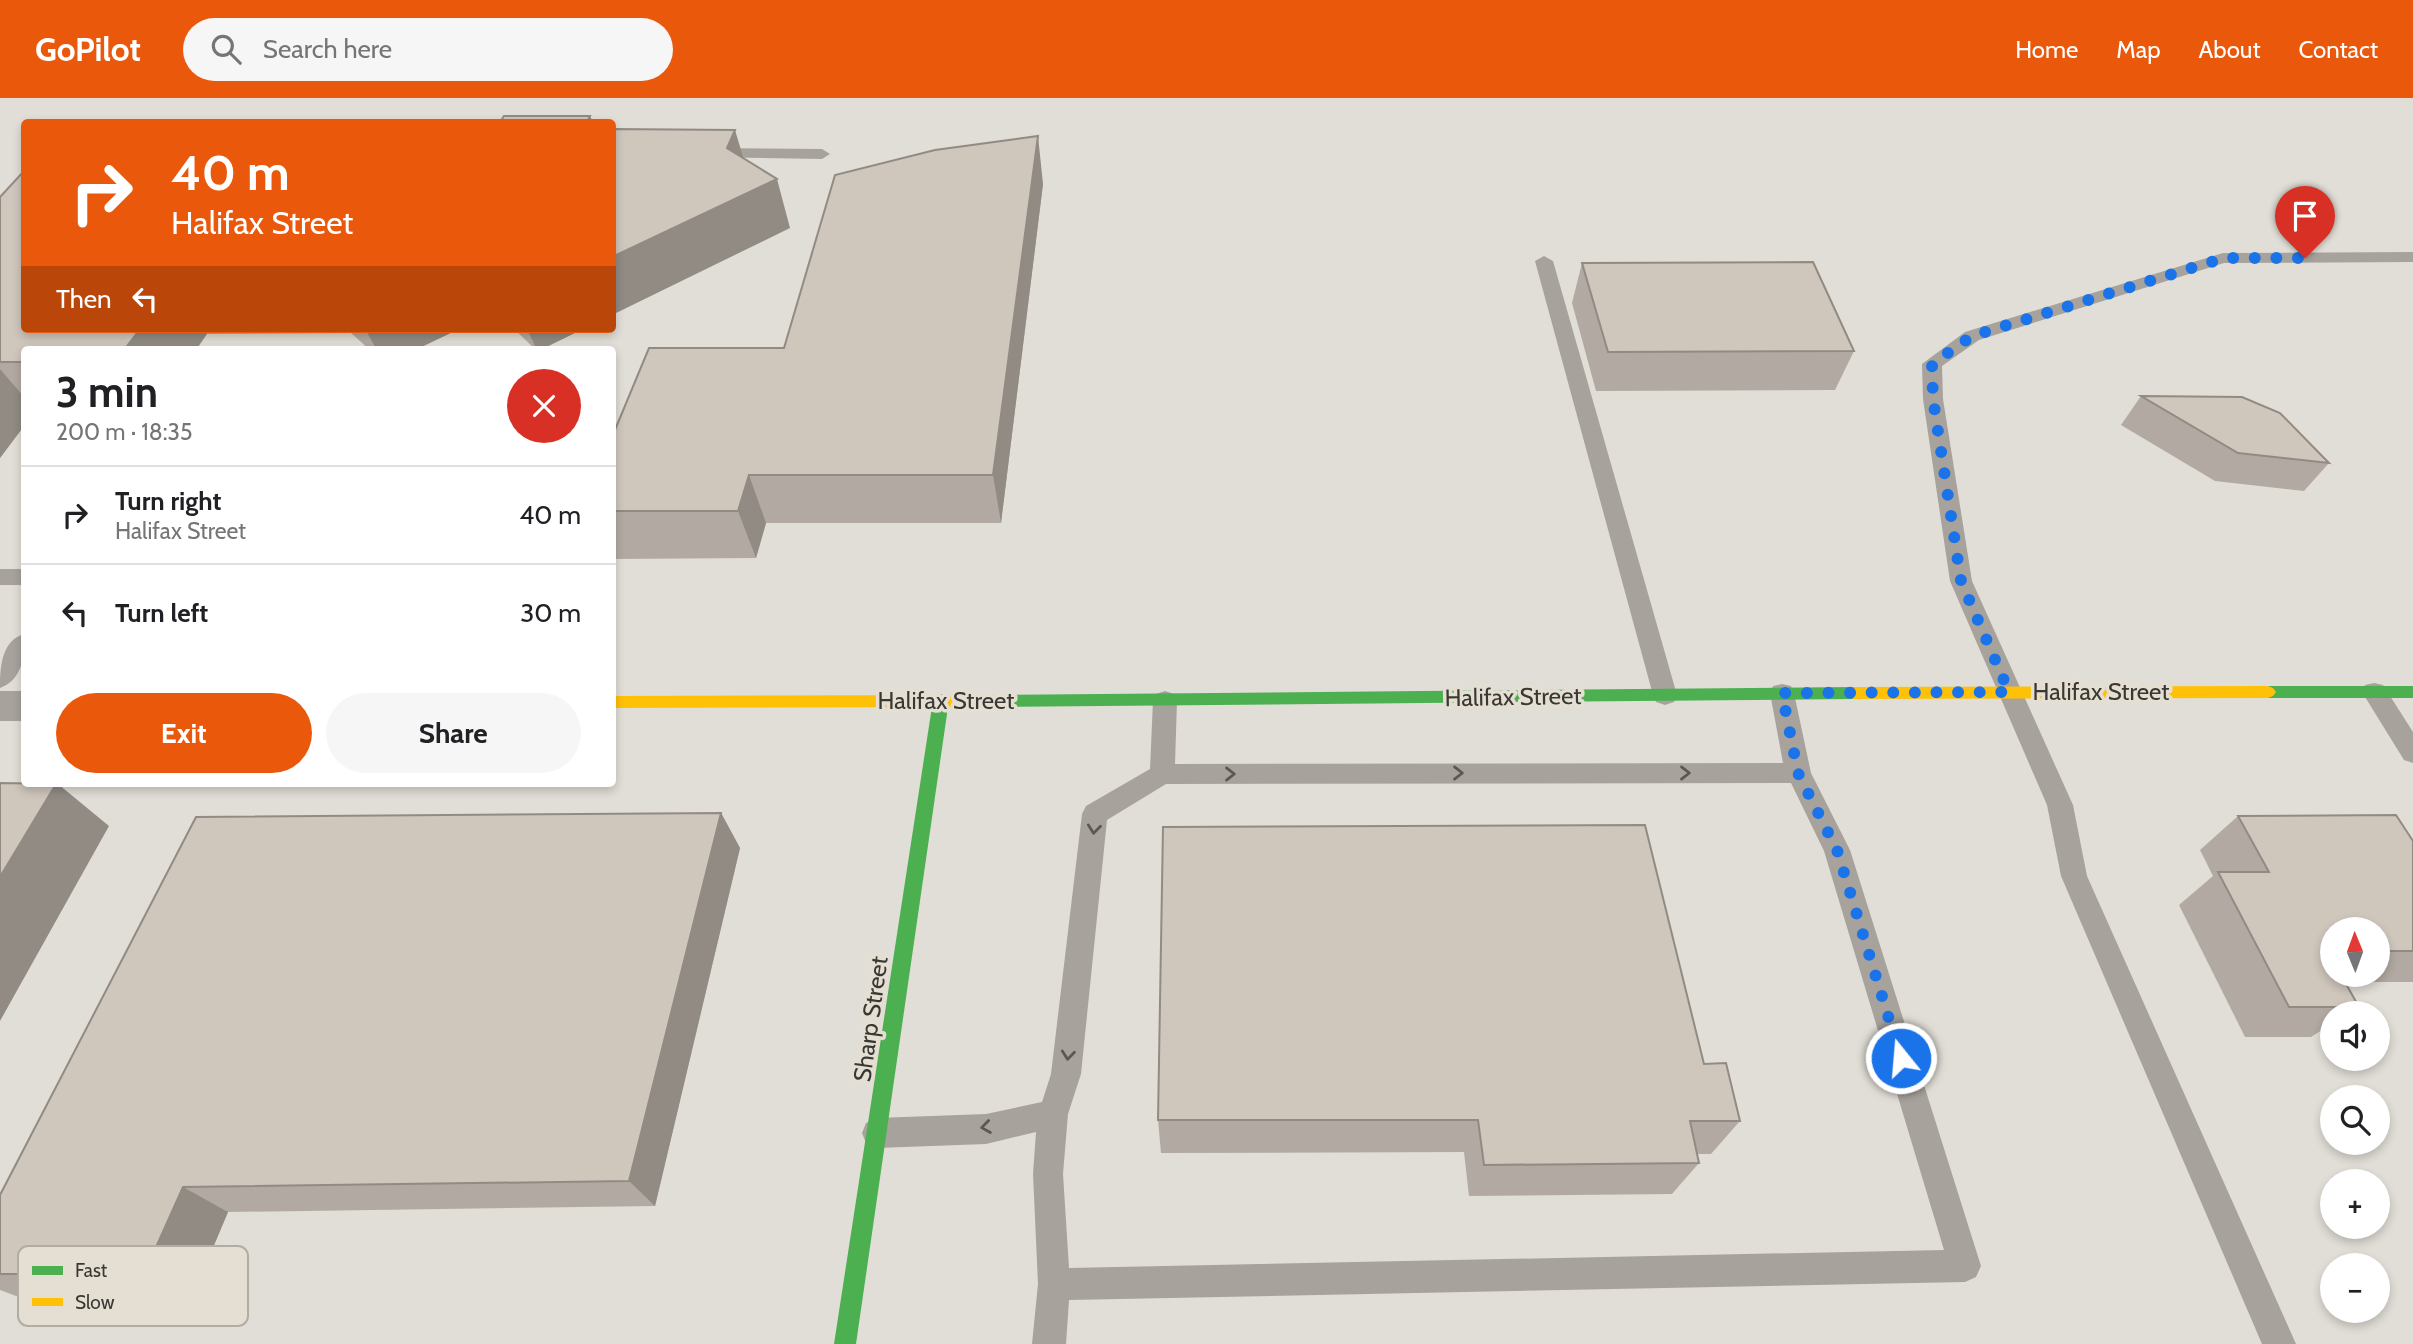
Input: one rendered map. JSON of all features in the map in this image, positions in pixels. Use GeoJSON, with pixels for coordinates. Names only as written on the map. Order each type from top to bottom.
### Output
{"type":"FeatureCollection","features":[{"type":"Feature","properties":{"kind":"street","name":"Halifax Street"},"geometry":{"type":"LineString","coordinates":[[616,702],[1165,701],[1782,693],[2413,692]]}},
{"type":"Feature","properties":{"kind":"street","name":"Sharp Street"},"geometry":{"type":"LineString","coordinates":[[845,1344],[941,700]]}},
{"type":"Feature","properties":{"kind":"street"},"geometry":{"type":"LineString","coordinates":[[0,706],[21,706]]}},
{"type":"Feature","properties":{"kind":"lane"},"geometry":{"type":"LineString","coordinates":[[696,153],[822,154]]}},
{"type":"Feature","properties":{"kind":"lane"},"geometry":{"type":"LineString","coordinates":[[2279,1344],[2074,876],[2060,805],[1961,581],[1933,399],[1932,364],[1972,336],[2224,258],[2413,257]]}},
{"type":"Feature","properties":{"kind":"lane"},"geometry":{"type":"LineString","coordinates":[[1544,261],[1665,695]]}},
{"type":"Feature","properties":{"kind":"lane"},"geometry":{"type":"LineString","coordinates":[[0,577],[21,577]]}},
{"type":"Feature","properties":{"kind":"lane"},"geometry":{"type":"LineString","coordinates":[[0,679],[21,647]]}},
{"type":"Feature","properties":{"kind":"lane"},"geometry":{"type":"LineString","coordinates":[[2374,692],[2413,753]]}},
{"type":"Feature","properties":{"kind":"lane"},"geometry":{"type":"LineString","coordinates":[[1054,1283],[1965,1266],[1837,850],[1798,773],[1782,693]]}},
{"type":"Feature","properties":{"kind":"lane"},"geometry":{"type":"LineString","coordinates":[[1162,774],[1165,701]]}},
{"type":"Feature","properties":{"kind":"lane"},"geometry":{"type":"LineString","coordinates":[[1049,1344],[1054,1283],[1048,1174],[1053,1114],[1066,1074],[1096,814],[1162,774],[1798,773]]}},
{"type":"Feature","properties":{"kind":"lane"},"geometry":{"type":"LineString","coordinates":[[877,1133],[986,1129],[1053,1114]]}},
{"type":"Feature","properties":{"kind":"building"},"geometry":{"type":"Polygon","coordinates":[[[504,116],[590,116],[588,119],[502,119],[504,116]]]}},
{"type":"Feature","properties":{"kind":"building"},"geometry":{"type":"Polygon","coordinates":[[[616,129],[735,130],[727,148],[777,179],[616,255],[616,129]]]}},
{"type":"Feature","properties":{"kind":"building"},"geometry":{"type":"Polygon","coordinates":[[[1038,136],[993,475],[749,475],[738,511],[616,511],[616,427],[649,348],[784,348],[835,175],[935,150],[1038,136]]]}},
{"type":"Feature","properties":{"kind":"building"},"geometry":{"type":"Polygon","coordinates":[[[21,174],[21,333],[137,333],[127,346],[21,346],[21,362],[0,362],[0,197],[21,174]]]}},
{"type":"Feature","properties":{"kind":"building"},"geometry":{"type":"Polygon","coordinates":[[[1813,262],[1854,351],[1608,352],[1582,263],[1813,262]]]}},
{"type":"Feature","properties":{"kind":"building"},"geometry":{"type":"Polygon","coordinates":[[[2141,396],[2242,397],[2280,413],[2329,463],[2238,453],[2141,396]]]}},
{"type":"Feature","properties":{"kind":"building"},"geometry":{"type":"Polygon","coordinates":[[[0,783],[21,783],[21,787],[54,787],[0,877],[0,783]]]}},
{"type":"Feature","properties":{"kind":"building"},"geometry":{"type":"Polygon","coordinates":[[[721,813],[629,1181],[183,1187],[157,1246],[18,1246],[18,1274],[0,1274],[0,1195],[196,817],[721,813]]]}},
{"type":"Feature","properties":{"kind":"building"},"geometry":{"type":"Polygon","coordinates":[[[2396,815],[2413,841],[2413,951],[2390,951],[2390,917],[2320,917],[2320,987],[2348,987],[2356,1001],[2320,1001],[2320,1007],[2289,1007],[2218,872],[2269,872],[2238,816],[2396,815]]]}},
{"type":"Feature","properties":{"kind":"building"},"geometry":{"type":"Polygon","coordinates":[[[1645,825],[1704,1064],[1726,1063],[1740,1121],[1690,1121],[1699,1163],[1484,1165],[1478,1120],[1158,1120],[1163,827],[1645,825]]]}},
{"type":"Feature","properties":{"kind":"traffic: fast"},"geometry":{"type":"LineString","coordinates":[[2268,692],[2413,692]]}},
{"type":"Feature","properties":{"kind":"traffic: fast"},"geometry":{"type":"LineString","coordinates":[[1002,701],[1854,693]]}},
{"type":"Feature","properties":{"kind":"traffic: fast"},"geometry":{"type":"LineString","coordinates":[[845,1344],[941,700]]}},
{"type":"Feature","properties":{"kind":"traffic: slow"},"geometry":{"type":"LineString","coordinates":[[1854,693],[2268,692]]}},
{"type":"Feature","properties":{"kind":"traffic: slow"},"geometry":{"type":"LineString","coordinates":[[616,702],[1002,701]]}},
{"type":"Feature","properties":{"kind":"route"},"geometry":{"type":"LineString","coordinates":[[1901,1058],[1837,850],[1798,773],[1782,693],[2009,692],[1961,581],[1933,399],[1932,364],[1972,336],[2224,258],[2305,258]]}}]}
